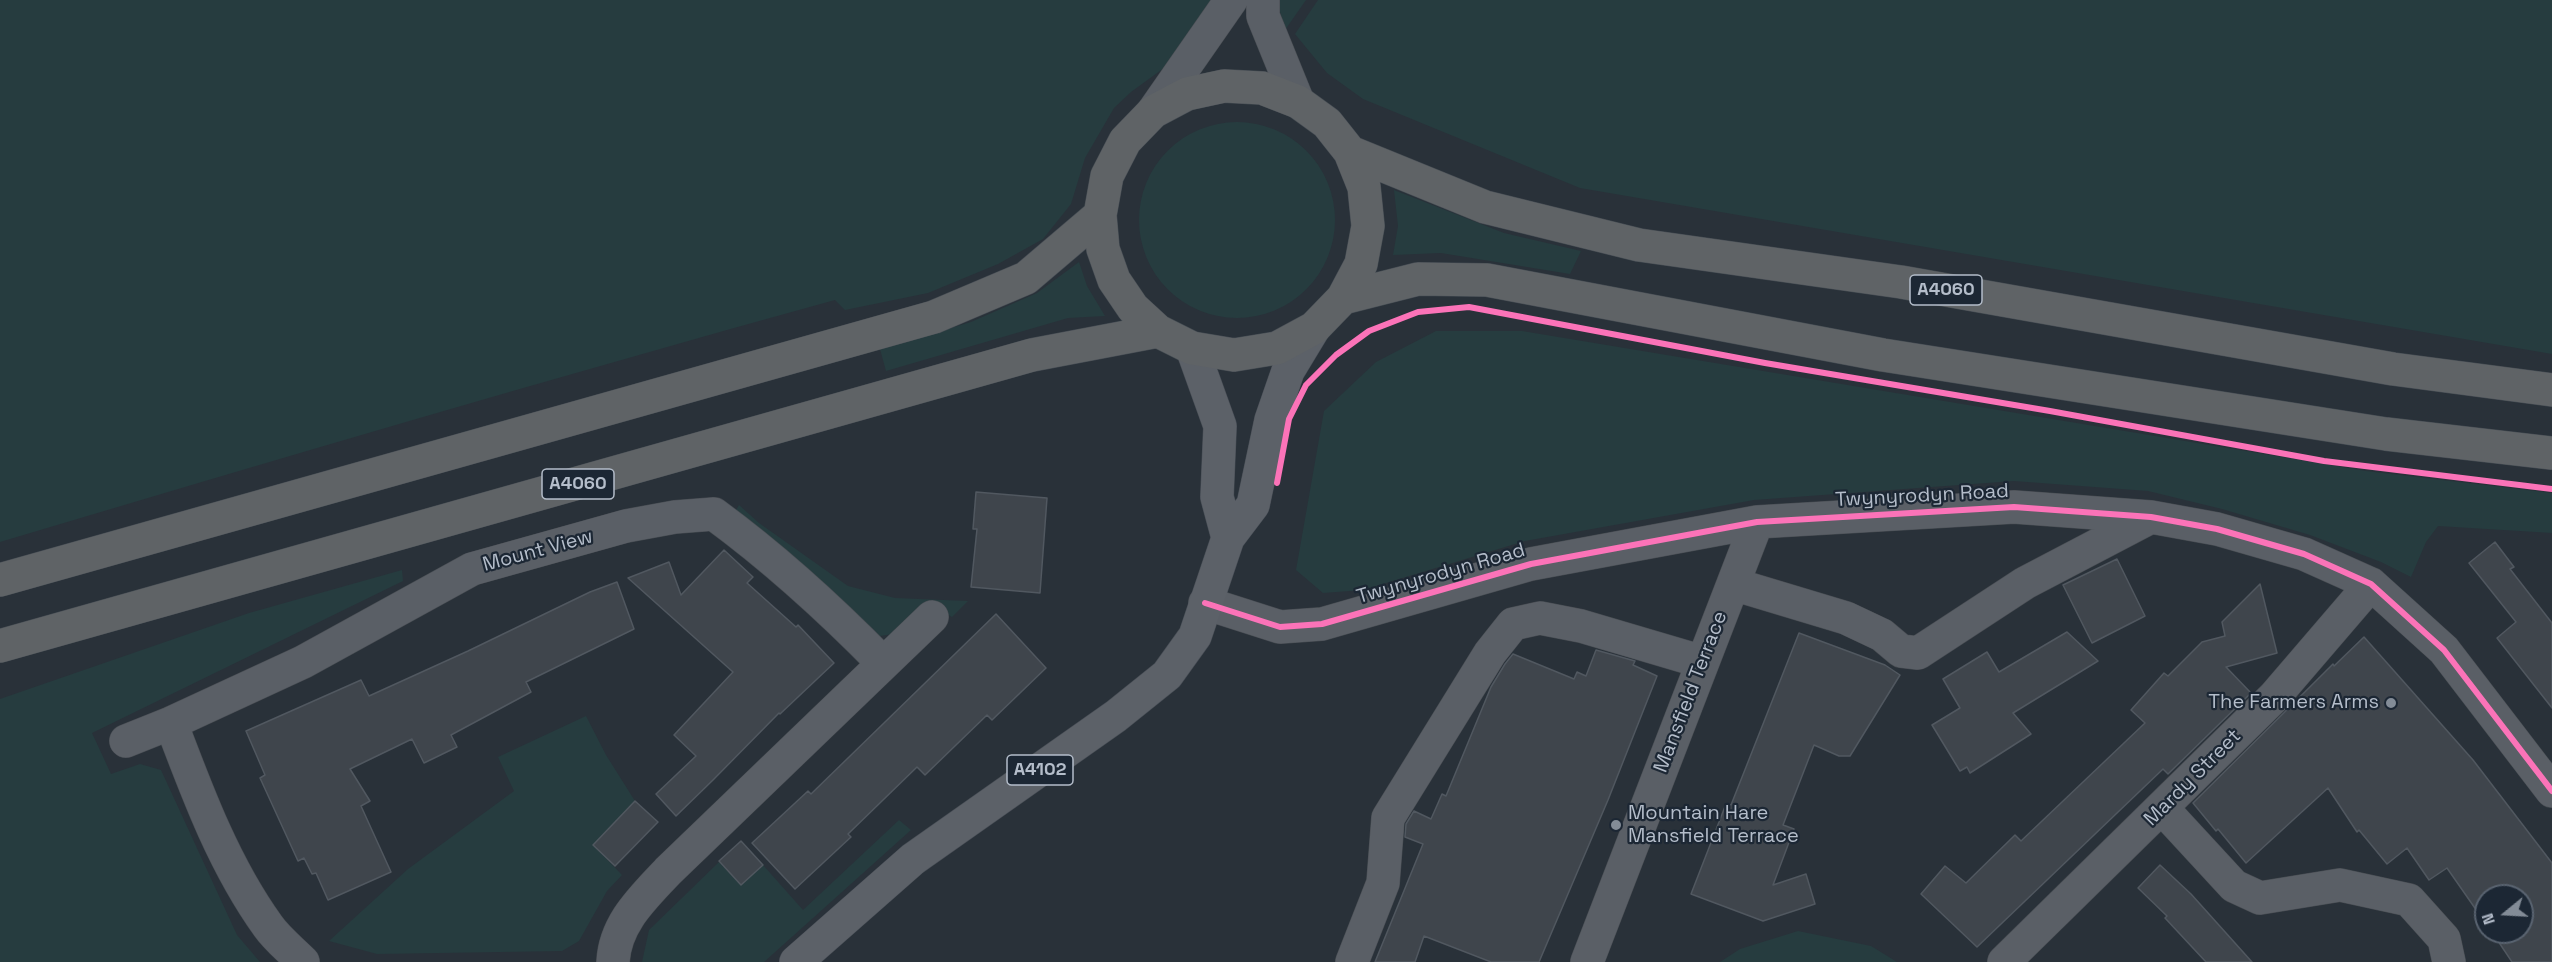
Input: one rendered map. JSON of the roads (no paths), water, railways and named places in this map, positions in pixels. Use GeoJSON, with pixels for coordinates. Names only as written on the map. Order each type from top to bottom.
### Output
{"type":"FeatureCollection","features":[{"type":"Feature","properties":{"kind":"highway"},"geometry":{"type":"LineString","coordinates":[[1224,86],[1262,88],[1298,102],[1327,123],[1350,152],[1364,188],[1368,226],[1361,264],[1343,298],[1314,328],[1277,348],[1234,355],[1192,348],[1158,331],[1133,308],[1114,280],[1103,249],[1100,215],[1107,176],[1125,141],[1153,112],[1187,94],[1224,86]]}},
{"type":"Feature","properties":{"kind":"highway","name":"A4060"},"geometry":{"type":"LineString","coordinates":[[1350,152],[1485,207],[1639,244],[1901,282],[2393,369],[2552,390]]}},
{"type":"Feature","properties":{"kind":"highway"},"geometry":{"type":"LineString","coordinates":[[0,580],[934,317],[1026,278],[1100,215]]}},
{"type":"Feature","properties":{"kind":"highway"},"geometry":{"type":"LineString","coordinates":[[1343,298],[1418,279],[1487,280],[1883,355],[2386,434],[2552,453]]}},
{"type":"Feature","properties":{"kind":"highway","name":"A4060"},"geometry":{"type":"LineString","coordinates":[[0,646],[1032,355],[1158,331]]}},
{"type":"Feature","properties":{"kind":"main road","name":"A4102"},"geometry":{"type":"LineString","coordinates":[[796,962],[913,859],[1116,716],[1167,675],[1195,636],[1228,538],[1252,505],[1274,410],[1288,371],[1314,328]]}},
{"type":"Feature","properties":{"kind":"main road"},"geometry":{"type":"LineString","coordinates":[[1192,348],[1220,426],[1217,497],[1228,538]]}},
{"type":"Feature","properties":{"kind":"street"},"geometry":{"type":"LineString","coordinates":[[1153,112],[1231,0]]}},
{"type":"Feature","properties":{"kind":"street"},"geometry":{"type":"LineString","coordinates":[[1263,0],[1263,16],[1298,102]]}},
{"type":"Feature","properties":{"kind":"street","name":"Twynyrodyn Road"},"geometry":{"type":"LineString","coordinates":[[1205,603],[1280,627],[1322,624],[1531,564],[1757,522],[2014,507],[2151,517],[2217,529],[2283,548],[2371,584],[2445,650],[2552,790]]}},
{"type":"Feature","properties":{"kind":"street","name":"Mount View"},"geometry":{"type":"LineString","coordinates":[[126,741],[171,723],[303,662],[472,569],[626,526],[675,517],[714,514],[746,537],[883,663]]}},
{"type":"Feature","properties":{"kind":"street"},"geometry":{"type":"LineString","coordinates":[[1733,584],[1846,618],[1882,635],[1902,651],[1918,653],[2025,583],[2151,517]]}},
{"type":"Feature","properties":{"kind":"street","name":"Mansfield Terrace"},"geometry":{"type":"LineString","coordinates":[[1587,962],[1757,522]]}},
{"type":"Feature","properties":{"kind":"street","name":"Mardy Street"},"geometry":{"type":"LineString","coordinates":[[2004,962],[2274,697],[2371,584]]}},
{"type":"Feature","properties":{"kind":"street"},"geometry":{"type":"LineString","coordinates":[[613,962],[614,948],[629,913],[668,872],[932,617]]}},
{"type":"Feature","properties":{"kind":"street"},"geometry":{"type":"LineString","coordinates":[[1352,962],[1383,883],[1388,818],[1490,653],[1513,624],[1540,618],[1581,626],[1703,662]]}},
{"type":"Feature","properties":{"kind":"street"},"geometry":{"type":"LineString","coordinates":[[171,723],[192,777],[238,880],[269,928],[303,962]]}},
{"type":"Feature","properties":{"kind":"street"},"geometry":{"type":"LineString","coordinates":[[2162,808],[2234,886],[2260,898],[2340,885],[2409,900],[2444,939],[2450,962]]}},
{"type":"Feature","properties":{"kind":"place","name":"The Farmers Arms"},"geometry":{"type":"Point","coordinates":[2391,703]}},
{"type":"Feature","properties":{"kind":"place","name":"Mountain Hare Mansfield Terrace"},"geometry":{"type":"Point","coordinates":[1616,825]}}]}
